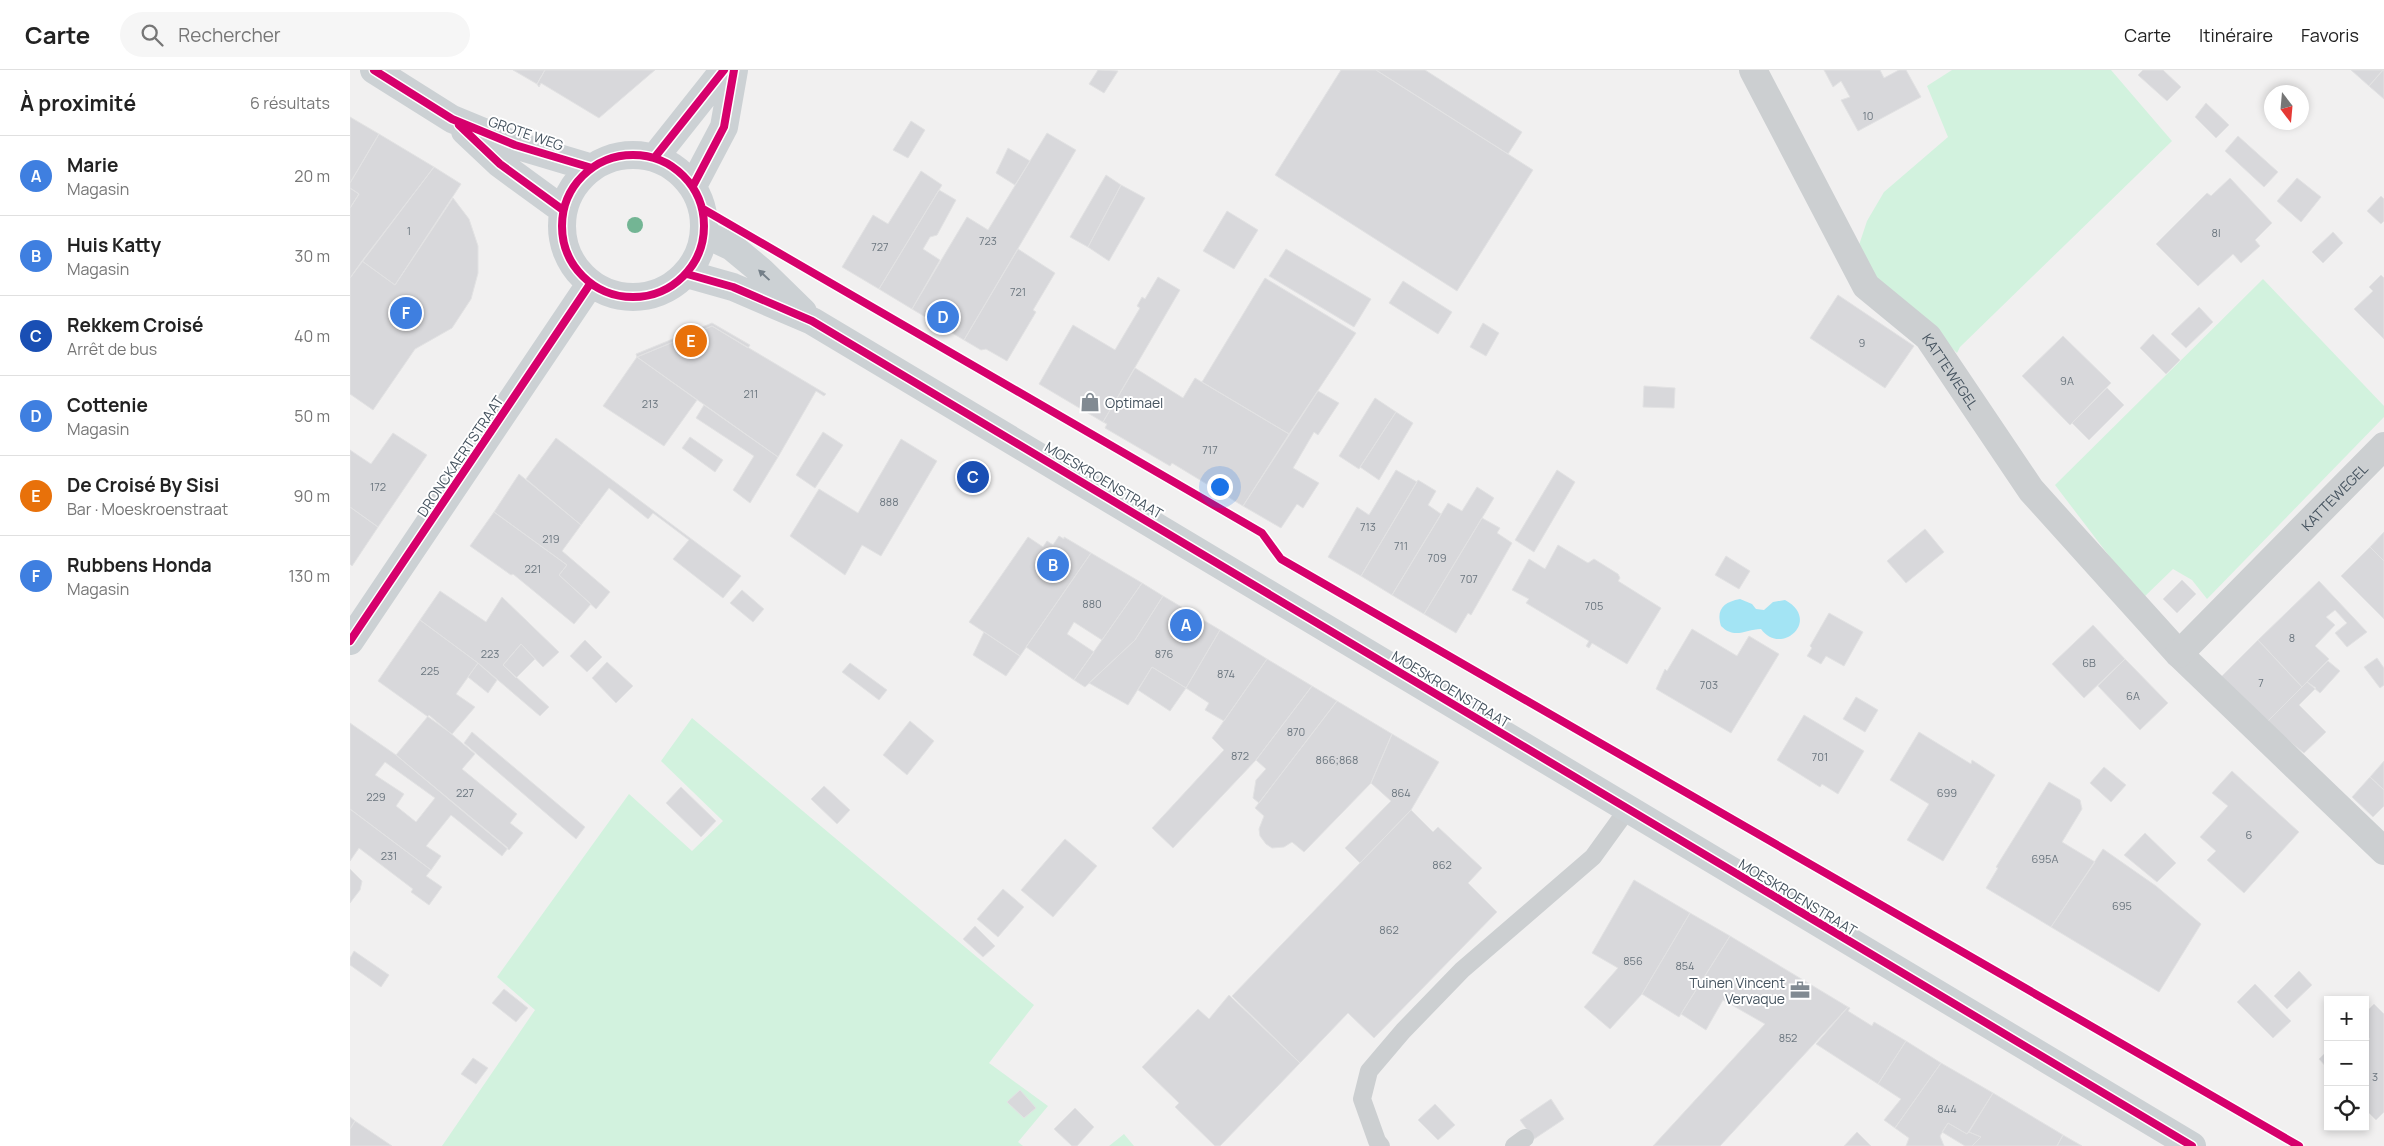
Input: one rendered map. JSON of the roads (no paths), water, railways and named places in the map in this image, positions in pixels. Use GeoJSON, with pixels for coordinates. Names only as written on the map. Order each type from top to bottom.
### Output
{"type":"FeatureCollection","features":[{"type":"Feature","properties":{"kind":"main road","name":"GROTE WEG"},"geometry":{"type":"LineString","coordinates":[[374,70],[452,119],[515,145],[592,168]]}},
{"type":"Feature","properties":{"kind":"main road"},"geometry":{"type":"LineString","coordinates":[[655,157],[724,70]]}},
{"type":"Feature","properties":{"kind":"main road"},"geometry":{"type":"LineString","coordinates":[[693,186],[724,127],[734,70]]}},
{"type":"Feature","properties":{"kind":"main road","name":"GROTE WEG"},"geometry":{"type":"LineString","coordinates":[[452,119],[500,164],[563,210]]}},
{"type":"Feature","properties":{"kind":"main road"},"geometry":{"type":"LineString","coordinates":[[628,154],[655,157],[678,170],[693,186],[703,209],[705,234],[699,255],[679,283],[662,292],[638,298],[613,295],[590,284],[573,266],[563,244],[563,210],[577,181],[592,168],[610,159],[628,154]]}},
{"type":"Feature","properties":{"kind":"main road","name":"MOESKROENSTRAAT"},"geometry":{"type":"LineString","coordinates":[[705,234],[732,247],[761,271],[812,321]]}},
{"type":"Feature","properties":{"kind":"main road","name":"MOESKROENSTRAAT"},"geometry":{"type":"LineString","coordinates":[[687,274],[733,287],[812,321],[1627,810],[2192,1146]]}},
{"type":"Feature","properties":{"kind":"main road","name":"DRONCKAERTSTRAAT"},"geometry":{"type":"LineString","coordinates":[[350,641],[590,284]]}},
{"type":"Feature","properties":{"kind":"street","name":"KATTEWEGEL"},"geometry":{"type":"LineString","coordinates":[[1753,70],[1866,286],[1928,336],[2031,490],[2179,654],[2384,851]]}},
{"type":"Feature","properties":{"kind":"street","name":"KATTEWEGEL"},"geometry":{"type":"LineString","coordinates":[[2179,654],[2384,446]]}},
{"type":"Feature","properties":{"kind":"lane"},"geometry":{"type":"LineString","coordinates":[[1381,1146],[1377,1142],[1362,1099],[1369,1071],[1403,1030],[1462,970],[1593,857],[1627,810]]}},
{"type":"Feature","properties":{"kind":"water"},"geometry":{"type":"Polygon","coordinates":[[[1740,599],[1752,604],[1756,609],[1764,610],[1773,602],[1785,600],[1795,608],[1800,617],[1799,625],[1787,637],[1778,639],[1769,637],[1761,629],[1741,633],[1726,630],[1721,626],[1720,611],[1729,602],[1740,599]]]}},
{"type":"Feature","properties":{"kind":"place","name":"Rubbens Honda"},"geometry":{"type":"Point","coordinates":[406,313]}},
{"type":"Feature","properties":{"kind":"place","name":"Cottenie"},"geometry":{"type":"Point","coordinates":[943,317]}},
{"type":"Feature","properties":{"kind":"place","name":"De Croisé By Sisi"},"geometry":{"type":"Point","coordinates":[691,341]}},
{"type":"Feature","properties":{"kind":"place","name":"Optimael"},"geometry":{"type":"Point","coordinates":[1090,402]}},
{"type":"Feature","properties":{"kind":"place","name":"Rekkem Croisé"},"geometry":{"type":"Point","coordinates":[973,477]}},
{"type":"Feature","properties":{"kind":"place","name":"Huis Katty"},"geometry":{"type":"Point","coordinates":[1053,565]}},
{"type":"Feature","properties":{"kind":"place","name":"Marie"},"geometry":{"type":"Point","coordinates":[1186,625]}},
{"type":"Feature","properties":{"kind":"place","name":"Tuinen Vincent Vervaque"},"geometry":{"type":"Point","coordinates":[1800,990]}}]}
